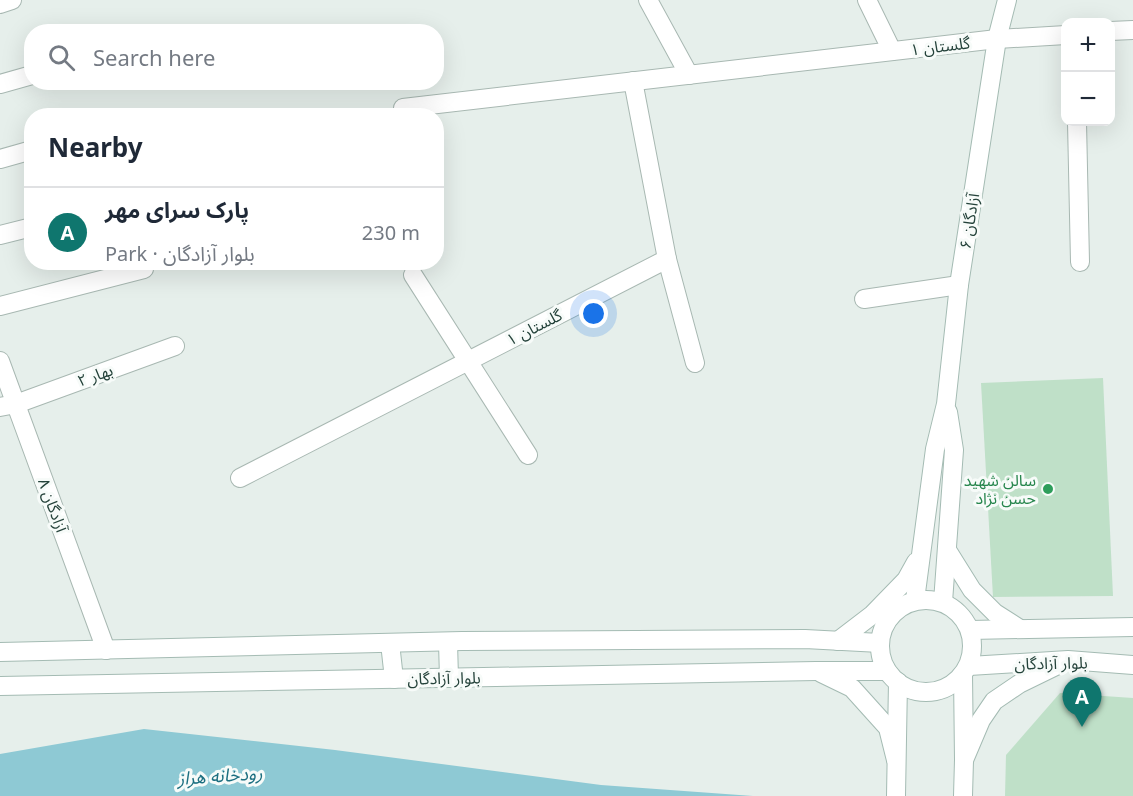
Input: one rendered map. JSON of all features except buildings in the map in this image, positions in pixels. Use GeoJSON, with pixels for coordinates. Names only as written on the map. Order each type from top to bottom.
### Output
{"type":"FeatureCollection","features":[{"type":"Feature","properties":{"kind":"street"},"geometry":{"type":"LineString","coordinates":[[0,4],[12,0]]}},
{"type":"Feature","properties":{"kind":"street"},"geometry":{"type":"LineString","coordinates":[[648,0],[689,75]]}},
{"type":"Feature","properties":{"kind":"street"},"geometry":{"type":"LineString","coordinates":[[867,0],[891,51]]}},
{"type":"Feature","properties":{"kind":"street","name":"آزادگان ۶"},"geometry":{"type":"LineString","coordinates":[[915,600],[935,449],[946,404],[959,285],[997,39],[1007,0]]}},
{"type":"Feature","properties":{"kind":"street"},"geometry":{"type":"LineString","coordinates":[[1115,32],[1133,30]]}},
{"type":"Feature","properties":{"kind":"street","name":"گلستان ۱"},"geometry":{"type":"LineString","coordinates":[[404,108],[997,39],[1061,35]]}},
{"type":"Feature","properties":{"kind":"street"},"geometry":{"type":"LineString","coordinates":[[0,84],[24,77]]}},
{"type":"Feature","properties":{"kind":"street"},"geometry":{"type":"LineString","coordinates":[[633,81],[667,259],[695,363]]}},
{"type":"Feature","properties":{"kind":"street"},"geometry":{"type":"LineString","coordinates":[[1077,126],[1080,262]]}},
{"type":"Feature","properties":{"kind":"street"},"geometry":{"type":"LineString","coordinates":[[0,159],[24,152]]}},
{"type":"Feature","properties":{"kind":"street"},"geometry":{"type":"LineString","coordinates":[[0,235],[24,229]]}},
{"type":"Feature","properties":{"kind":"street","name":"گلستان ۱"},"geometry":{"type":"LineString","coordinates":[[240,478],[667,259]]}},
{"type":"Feature","properties":{"kind":"street"},"geometry":{"type":"LineString","coordinates":[[0,306],[140,270]]}},
{"type":"Feature","properties":{"kind":"street"},"geometry":{"type":"LineString","coordinates":[[413,275],[528,455]]}},
{"type":"Feature","properties":{"kind":"street"},"geometry":{"type":"LineString","coordinates":[[864,299],[959,285]]}},
{"type":"Feature","properties":{"kind":"street","name":"بهار ۲"},"geometry":{"type":"LineString","coordinates":[[8,405],[175,346]]}},
{"type":"Feature","properties":{"kind":"street","name":"آزادگان ۸"},"geometry":{"type":"LineString","coordinates":[[0,361],[8,405],[106,650]]}},
{"type":"Feature","properties":{"kind":"street","name":"آزادگان ۶"},"geometry":{"type":"LineString","coordinates":[[944,602],[954,450],[946,404]]}},
{"type":"Feature","properties":{"kind":"street"},"geometry":{"type":"LineString","coordinates":[[947,550],[972,590],[996,613],[1020,629]]}},
{"type":"Feature","properties":{"kind":"street"},"geometry":{"type":"LineString","coordinates":[[838,641],[872,615],[906,580],[921,552]]}},
{"type":"Feature","properties":{"kind":"street"},"geometry":{"type":"LineString","coordinates":[[896,796],[892,677],[882,658],[880,643],[883,629],[890,616],[901,606],[915,600],[929,599],[944,602],[960,613],[970,630],[973,648],[966,670],[963,796]]}},
{"type":"Feature","properties":{"kind":"street"},"geometry":{"type":"LineString","coordinates":[[970,630],[1133,627]]}},
{"type":"Feature","properties":{"kind":"street"},"geometry":{"type":"LineString","coordinates":[[0,652],[448,642],[794,639],[880,643]]}},
{"type":"Feature","properties":{"kind":"street"},"geometry":{"type":"LineString","coordinates":[[448,642],[449,678]]}},
{"type":"Feature","properties":{"kind":"street"},"geometry":{"type":"LineString","coordinates":[[390,643],[394,679]]}},
{"type":"Feature","properties":{"kind":"street"},"geometry":{"type":"LineString","coordinates":[[964,760],[981,720],[994,701],[1019,684],[1068,660]]}},
{"type":"Feature","properties":{"kind":"street","name":"بلوار آزادگان"},"geometry":{"type":"LineString","coordinates":[[966,670],[1068,660],[1133,664]]}},
{"type":"Feature","properties":{"kind":"street"},"geometry":{"type":"LineString","coordinates":[[892,677],[914,691],[932,692],[949,686],[966,670]]}},
{"type":"Feature","properties":{"kind":"street"},"geometry":{"type":"LineString","coordinates":[[816,671],[852,688],[871,708],[888,728],[896,760]]}},
{"type":"Feature","properties":{"kind":"street","name":"بلوار آزادگان"},"geometry":{"type":"LineString","coordinates":[[0,686],[816,671],[892,677]]}},
{"type":"Feature","properties":{"kind":"green space","name":"سالن شهید حسن نژاد"},"geometry":{"type":"Polygon","coordinates":[[[1103,378],[1113,596],[993,597],[981,383],[1103,378]]]}},
{"type":"Feature","properties":{"kind":"green space"},"geometry":{"type":"Polygon","coordinates":[[[1060,693],[1133,698],[1133,796],[1005,796],[1006,755],[1060,693]]]}},
{"type":"Feature","properties":{"kind":"water","name":"رودخانه هراز"},"geometry":{"type":"Polygon","coordinates":[[[144,729],[335,750],[601,785],[753,796],[0,796],[0,754],[144,729]]]}},
{"type":"Feature","properties":{"kind":"place","name":"سالن شهید حسن نژاد"},"geometry":{"type":"Point","coordinates":[1048,489]}},
{"type":"Feature","properties":{"kind":"place","name":"پارک سرای مهر"},"geometry":{"type":"Point","coordinates":[1082,727]}}]}
